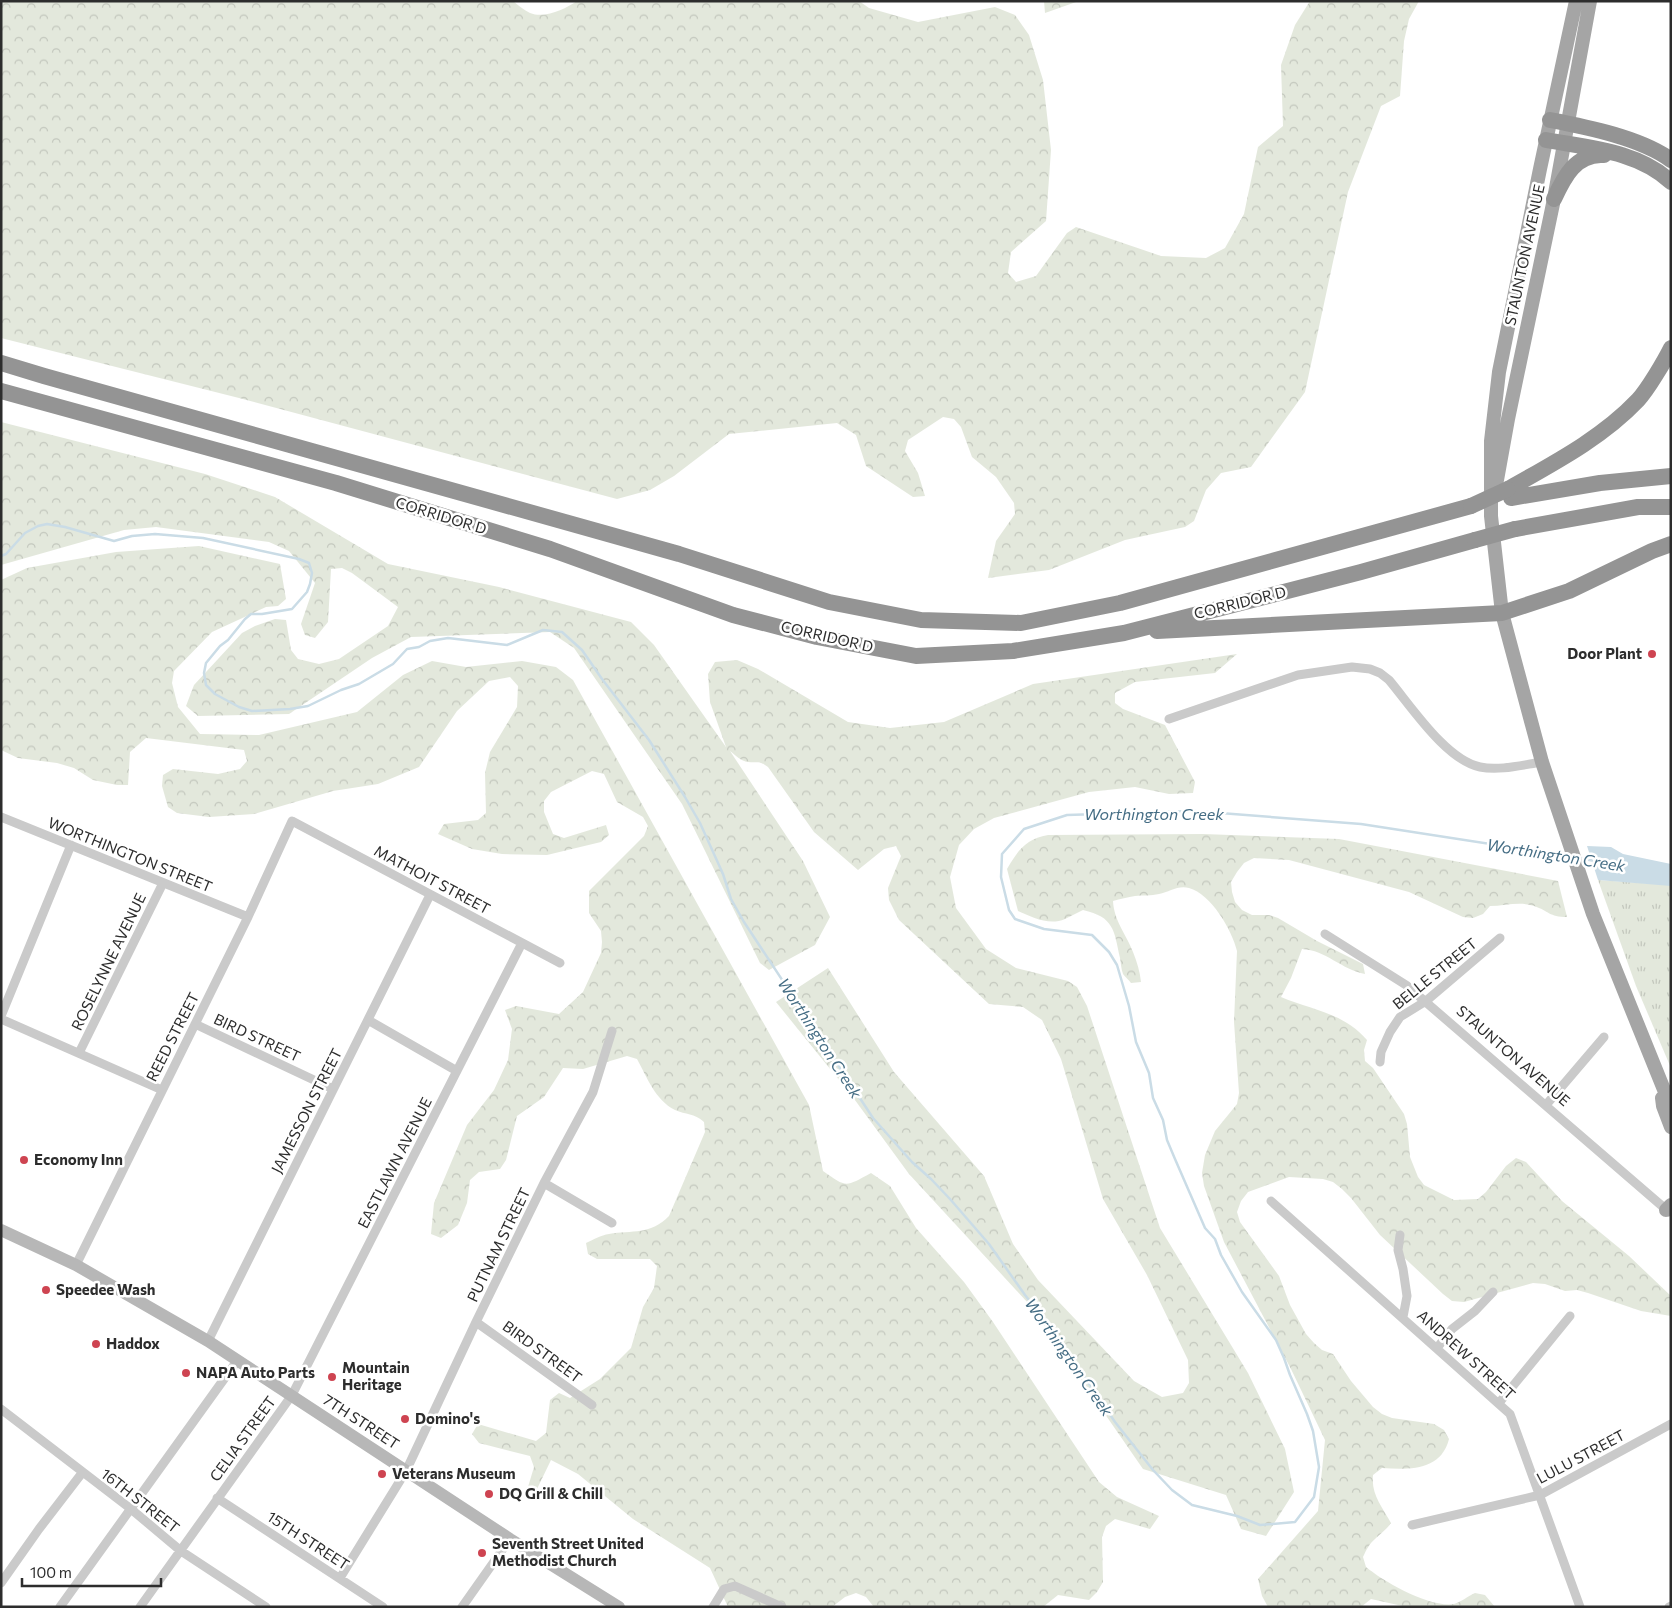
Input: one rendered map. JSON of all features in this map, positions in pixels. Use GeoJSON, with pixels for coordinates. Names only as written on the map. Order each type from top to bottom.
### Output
{"type":"FeatureCollection","features":[{"type":"Feature","properties":{"kind":"highway"},"geometry":{"type":"LineString","coordinates":[[1550,120],[1647,146],[1671,160]]}},
{"type":"Feature","properties":{"kind":"highway"},"geometry":{"type":"LineString","coordinates":[[1546,140],[1640,161],[1652,167],[1671,182]]}},
{"type":"Feature","properties":{"kind":"highway"},"geometry":{"type":"LineString","coordinates":[[1554,199],[1562,181],[1570,169],[1578,162],[1588,157],[1600,155],[1624,156]]}},
{"type":"Feature","properties":{"kind":"highway"},"geometry":{"type":"LineString","coordinates":[[1510,493],[1603,431],[1639,399],[1671,348]]}},
{"type":"Feature","properties":{"kind":"highway","name":"CORRIDOR D"},"geometry":{"type":"LineString","coordinates":[[1,363],[679,554],[829,602],[921,620],[1021,623],[1093,608],[1129,600],[1471,506],[1510,493]]}},
{"type":"Feature","properties":{"kind":"highway","name":"CORRIDOR D"},"geometry":{"type":"LineString","coordinates":[[1,391],[345,486],[550,548],[733,615],[817,637],[916,656],[1013,651],[1124,633],[1361,572],[1515,529],[1638,507],[1671,507]]}},
{"type":"Feature","properties":{"kind":"highway"},"geometry":{"type":"LineString","coordinates":[[1510,493],[1671,476]]}},
{"type":"Feature","properties":{"kind":"highway"},"geometry":{"type":"LineString","coordinates":[[1124,633],[1248,628],[1502,613],[1569,591],[1652,551],[1671,544]]}},
{"type":"Feature","properties":{"kind":"main road","name":"STAUNTON AVENUE"},"geometry":{"type":"LineString","coordinates":[[1576,1],[1499,372],[1492,441],[1491,516],[1502,613],[1542,762],[1592,914],[1671,1107]]}},
{"type":"Feature","properties":{"kind":"main road","name":"STAUNTON AVENUE"},"geometry":{"type":"LineString","coordinates":[[1491,516],[1523,338],[1554,199],[1590,1]]}},
{"type":"Feature","properties":{"kind":"main road"},"geometry":{"type":"LineString","coordinates":[[1659,1079],[1662,1106],[1671,1127]]}},
{"type":"Feature","properties":{"kind":"main road","name":"7TH STREET"},"geometry":{"type":"LineString","coordinates":[[1,1230],[76,1265],[208,1341],[510,1539],[619,1607]]}},
{"type":"Feature","properties":{"kind":"street"},"geometry":{"type":"LineString","coordinates":[[1169,719],[1298,675],[1352,667],[1370,669],[1389,680],[1443,746],[1460,759],[1480,767],[1503,768],[1542,762]]}},
{"type":"Feature","properties":{"kind":"street","name":"WORTHINGTON STREET"},"geometry":{"type":"LineString","coordinates":[[1,817],[248,918]]}},
{"type":"Feature","properties":{"kind":"street","name":"MATHOIT STREET"},"geometry":{"type":"LineString","coordinates":[[292,821],[560,963]]}},
{"type":"Feature","properties":{"kind":"street","name":"REED STREET"},"geometry":{"type":"LineString","coordinates":[[76,1265],[248,918],[292,821]]}},
{"type":"Feature","properties":{"kind":"street"},"geometry":{"type":"LineString","coordinates":[[70,845],[1,1018],[162,1090]]}},
{"type":"Feature","properties":{"kind":"street","name":"ROSELYNNE AVENUE"},"geometry":{"type":"LineString","coordinates":[[79,1053],[164,883]]}},
{"type":"Feature","properties":{"kind":"street","name":"JAMESSON STREET"},"geometry":{"type":"LineString","coordinates":[[208,1341],[430,895]]}},
{"type":"Feature","properties":{"kind":"street","name":"STAUNTON AVENUE"},"geometry":{"type":"LineString","coordinates":[[1325,934],[1406,985],[1669,1209]]}},
{"type":"Feature","properties":{"kind":"street","name":"BELLE STREET"},"geometry":{"type":"LineString","coordinates":[[1380,1062],[1381,1052],[1390,1032],[1400,1017],[1426,1002],[1500,938]]}},
{"type":"Feature","properties":{"kind":"street","name":"EASTLAWN AVENUE"},"geometry":{"type":"LineString","coordinates":[[292,1396],[522,943]]}},
{"type":"Feature","properties":{"kind":"street"},"geometry":{"type":"LineString","coordinates":[[368,1020],[456,1071]]}},
{"type":"Feature","properties":{"kind":"street","name":"BIRD STREET"},"geometry":{"type":"LineString","coordinates":[[195,1024],[333,1089]]}},
{"type":"Feature","properties":{"kind":"street","name":"PUTNAM STREET"},"geometry":{"type":"LineString","coordinates":[[340,1578],[406,1471],[476,1322],[592,1092],[612,1031]]}},
{"type":"Feature","properties":{"kind":"street"},"geometry":{"type":"LineString","coordinates":[[1546,1105],[1604,1037]]}},
{"type":"Feature","properties":{"kind":"street"},"geometry":{"type":"LineString","coordinates":[[544,1184],[612,1224]]}},
{"type":"Feature","properties":{"kind":"street","name":"ANDREW STREET"},"geometry":{"type":"LineString","coordinates":[[1271,1201],[1510,1414],[1580,1607]]}},
{"type":"Feature","properties":{"kind":"street"},"geometry":{"type":"LineString","coordinates":[[1400,1235],[1398,1250],[1407,1296],[1403,1317]]}},
{"type":"Feature","properties":{"kind":"street"},"geometry":{"type":"LineString","coordinates":[[1437,1348],[1452,1329],[1493,1292]]}},
{"type":"Feature","properties":{"kind":"street"},"geometry":{"type":"LineString","coordinates":[[1499,1403],[1570,1316]]}},
{"type":"Feature","properties":{"kind":"street","name":"BIRD STREET"},"geometry":{"type":"LineString","coordinates":[[476,1322],[592,1405]]}},
{"type":"Feature","properties":{"kind":"street"},"geometry":{"type":"LineString","coordinates":[[60,1607],[238,1361]]}},
{"type":"Feature","properties":{"kind":"street","name":"CELIA STREET"},"geometry":{"type":"LineString","coordinates":[[140,1607],[292,1396]]}},
{"type":"Feature","properties":{"kind":"street","name":"16TH STREET"},"geometry":{"type":"LineString","coordinates":[[1,1409],[181,1551],[266,1607]]}},
{"type":"Feature","properties":{"kind":"street","name":"LULU STREET"},"geometry":{"type":"LineString","coordinates":[[1412,1526],[1540,1495],[1671,1424]]}},
{"type":"Feature","properties":{"kind":"street"},"geometry":{"type":"LineString","coordinates":[[1,1583],[82,1473]]}},
{"type":"Feature","properties":{"kind":"street","name":"15TH STREET"},"geometry":{"type":"LineString","coordinates":[[218,1498],[383,1607]]}},
{"type":"Feature","properties":{"kind":"street"},"geometry":{"type":"LineString","coordinates":[[462,1607],[510,1539]]}},
{"type":"Feature","properties":{"kind":"street"},"geometry":{"type":"LineString","coordinates":[[712,1607],[724,1589],[735,1586],[782,1607]]}},
{"type":"Feature","properties":{"kind":"green space"},"geometry":{"type":"Polygon","coordinates":[[[1,1],[513,1],[530,13],[542,15],[561,10],[577,1],[859,1],[869,8],[918,22],[995,7],[1015,15],[1029,35],[1043,80],[1051,150],[1046,221],[1011,252],[1008,273],[1016,282],[1036,276],[1067,233],[1076,227],[1161,256],[1206,258],[1225,248],[1244,214],[1258,147],[1283,126],[1281,65],[1295,25],[1310,1],[1419,1],[1409,19],[1404,41],[1400,96],[1381,106],[1348,192],[1305,392],[1251,467],[1221,473],[1206,490],[1194,521],[1185,527],[1125,540],[1049,570],[988,578],[996,541],[1015,514],[1014,503],[996,477],[972,457],[961,427],[954,419],[943,417],[908,440],[905,451],[918,473],[925,496],[913,497],[866,466],[856,435],[837,423],[729,434],[674,476],[650,490],[617,499],[239,398],[1,338],[1,1]]]}},
{"type":"Feature","properties":{"kind":"green space"},"geometry":{"type":"Polygon","coordinates":[[[1044,1],[1079,1],[1045,13],[1044,1]]]}},
{"type":"Feature","properties":{"kind":"green space"},"geometry":{"type":"Polygon","coordinates":[[[1,422],[205,474],[275,497],[388,564],[499,587],[631,622],[654,645],[726,747],[710,702],[708,674],[715,662],[737,660],[758,669],[848,722],[890,728],[944,722],[1033,684],[1237,654],[1215,673],[1135,682],[1115,693],[1115,703],[1123,709],[1165,725],[1195,782],[1193,793],[1169,794],[1135,787],[1089,792],[994,818],[974,829],[959,845],[950,877],[956,908],[986,949],[1016,968],[1068,981],[1077,987],[1087,1006],[1160,1228],[1248,1373],[1285,1449],[1294,1492],[1266,1536],[1241,1529],[1226,1495],[1143,1469],[1028,1303],[909,1174],[852,1096],[776,1002],[828,968],[894,1072],[984,1176],[1013,1244],[1038,1280],[1134,1381],[1162,1397],[1183,1393],[1189,1383],[1188,1360],[1147,1275],[1103,1199],[1061,1059],[1042,1020],[1023,1007],[989,1004],[899,920],[889,900],[888,888],[901,856],[896,846],[884,849],[858,870],[814,832],[768,767],[760,763],[748,762],[738,758],[730,751],[803,861],[830,917],[815,945],[769,970],[760,963],[682,804],[574,648],[550,632],[411,637],[372,658],[289,714],[198,716],[186,706],[194,685],[242,633],[275,619],[286,620],[291,650],[298,659],[319,664],[339,659],[388,626],[398,607],[352,573],[342,568],[331,569],[328,622],[315,638],[305,635],[301,624],[315,583],[289,551],[269,542],[156,527],[124,530],[1,565],[1,422]]]}},
{"type":"Feature","properties":{"kind":"green space"},"geometry":{"type":"Polygon","coordinates":[[[199,546],[280,564],[286,599],[278,606],[266,607],[212,632],[174,671],[172,683],[178,707],[200,734],[259,735],[357,712],[403,675],[432,661],[466,667],[522,661],[556,667],[573,680],[809,1105],[823,1171],[846,1184],[871,1173],[890,1186],[916,1228],[964,1282],[993,1322],[1099,1482],[1117,1497],[1159,1516],[1150,1529],[1115,1519],[1106,1526],[1102,1537],[1103,1582],[1089,1600],[1058,1595],[1043,1607],[874,1607],[866,1597],[856,1593],[845,1597],[832,1607],[728,1607],[710,1568],[633,1519],[578,1474],[551,1460],[537,1489],[528,1487],[534,1467],[530,1456],[479,1443],[472,1434],[478,1424],[536,1441],[546,1433],[550,1400],[559,1393],[570,1398],[600,1379],[631,1348],[643,1307],[654,1288],[657,1266],[650,1259],[597,1259],[588,1254],[586,1243],[600,1236],[648,1229],[669,1216],[705,1132],[704,1122],[700,1119],[675,1110],[662,1100],[652,1088],[637,1059],[627,1056],[583,1069],[563,1068],[544,1097],[517,1116],[506,1160],[500,1169],[479,1172],[470,1180],[467,1203],[458,1225],[441,1238],[431,1234],[434,1203],[467,1125],[494,1090],[508,1060],[512,1029],[505,1010],[516,1006],[559,1014],[583,992],[601,953],[602,942],[601,931],[589,913],[589,891],[644,836],[648,826],[643,817],[617,802],[604,774],[592,771],[551,792],[544,801],[544,812],[553,834],[564,838],[606,825],[609,835],[601,842],[547,855],[502,854],[472,849],[438,834],[444,824],[478,820],[486,813],[485,773],[490,752],[517,707],[518,686],[510,677],[489,681],[457,711],[419,767],[378,784],[333,791],[254,814],[209,817],[177,813],[168,807],[162,786],[163,775],[173,769],[218,774],[240,769],[247,761],[244,750],[146,738],[130,752],[128,785],[117,785],[93,780],[74,768],[57,763],[18,758],[1,750],[1,580],[27,568],[116,552],[199,546]]]}},
{"type":"Feature","properties":{"kind":"green space"},"geometry":{"type":"Polygon","coordinates":[[[1203,834],[1339,839],[1558,881],[1567,917],[1553,915],[1529,905],[1518,904],[1490,906],[1483,914],[1473,918],[1463,917],[1409,892],[1289,860],[1254,858],[1244,863],[1231,882],[1235,902],[1242,910],[1252,915],[1269,915],[1278,918],[1317,941],[1363,964],[1365,974],[1349,969],[1319,953],[1302,949],[1291,978],[1281,997],[1338,1018],[1358,1031],[1367,1040],[1364,1050],[1365,1061],[1373,1068],[1404,1114],[1407,1124],[1410,1157],[1418,1177],[1424,1185],[1454,1200],[1478,1199],[1486,1192],[1506,1166],[1516,1158],[1526,1162],[1562,1201],[1629,1256],[1671,1296],[1671,1316],[1641,1311],[1577,1290],[1565,1291],[1545,1284],[1533,1283],[1464,1302],[1452,1301],[1380,1235],[1351,1198],[1333,1182],[1323,1179],[1289,1177],[1248,1192],[1241,1201],[1237,1212],[1240,1222],[1279,1276],[1290,1305],[1306,1334],[1322,1350],[1333,1354],[1351,1381],[1373,1407],[1382,1414],[1392,1418],[1434,1424],[1444,1430],[1449,1439],[1445,1450],[1431,1463],[1413,1468],[1382,1468],[1373,1475],[1375,1494],[1391,1523],[1367,1549],[1363,1557],[1366,1567],[1384,1580],[1420,1598],[1444,1604],[1454,1604],[1475,1593],[1485,1595],[1495,1607],[1407,1607],[1371,1599],[1361,1607],[1268,1607],[1262,1596],[1258,1579],[1318,1511],[1325,1440],[1291,1369],[1224,1242],[1204,1186],[1202,1173],[1205,1155],[1215,1131],[1237,1104],[1239,1093],[1234,1022],[1237,951],[1225,923],[1213,905],[1205,897],[1189,888],[1181,887],[1156,895],[1135,896],[1113,901],[1116,915],[1133,952],[1139,971],[1141,982],[1131,983],[1123,974],[1114,932],[1107,921],[1083,910],[1065,919],[1053,922],[1041,920],[1018,911],[1007,869],[1023,846],[1034,839],[1048,835],[1203,834]]]}},
{"type":"Feature","properties":{"kind":"green space"},"geometry":{"type":"Polygon","coordinates":[[[1598,880],[1671,885],[1671,1068],[1636,986],[1598,880]]]}},
{"type":"Feature","properties":{"kind":"water"},"geometry":{"type":"Polygon","coordinates":[[[1587,846],[1611,847],[1623,854],[1671,864],[1671,886],[1598,880],[1587,846]]]}},
{"type":"Feature","properties":{"kind":"waterway","name":"Worthington Creek"},"geometry":{"type":"LineString","coordinates":[[1,556],[6,554],[25,533],[38,526],[47,524],[65,527],[114,541],[132,536],[155,534],[203,538],[299,559],[309,563],[312,573],[310,584],[307,592],[292,609],[251,614],[206,663],[204,673],[206,685],[215,694],[239,707],[252,711],[308,706],[341,690],[359,684],[393,664],[407,649],[419,647],[430,641],[448,638],[507,645],[543,630],[562,632],[582,650],[649,740],[700,823],[723,874],[731,899],[744,922],[873,1118],[912,1162],[950,1199],[989,1244],[1049,1325],[1115,1422],[1153,1470],[1172,1490],[1192,1505],[1237,1516],[1260,1525],[1295,1522],[1314,1497],[1319,1467],[1313,1431],[1307,1414],[1276,1340],[1242,1292],[1221,1255],[1215,1239],[1205,1228],[1175,1159],[1167,1140],[1163,1120],[1153,1098],[1149,1073],[1136,1042],[1129,1006],[1117,965],[1109,952],[1092,935],[1044,929],[1015,919],[1009,910],[1001,877],[1002,854],[1024,829],[1067,815],[1194,811],[1361,824],[1568,856]]}},
{"type":"Feature","properties":{"kind":"waterway","name":"Worthington Creek"},"geometry":{"type":"LineString","coordinates":[[1578,858],[1595,861]]}},
{"type":"Feature","properties":{"kind":"place","name":"Door Plant"},"geometry":{"type":"Point","coordinates":[1652,654]}},
{"type":"Feature","properties":{"kind":"place","name":"Economy Inn"},"geometry":{"type":"Point","coordinates":[24,1160]}},
{"type":"Feature","properties":{"kind":"place","name":"Speedee Wash"},"geometry":{"type":"Point","coordinates":[46,1290]}},
{"type":"Feature","properties":{"kind":"place","name":"Haddox"},"geometry":{"type":"Point","coordinates":[96,1344]}},
{"type":"Feature","properties":{"kind":"place","name":"NAPA Auto Parts"},"geometry":{"type":"Point","coordinates":[186,1373]}},
{"type":"Feature","properties":{"kind":"place","name":"Mountain Heritage"},"geometry":{"type":"Point","coordinates":[332,1377]}},
{"type":"Feature","properties":{"kind":"place","name":"Domino's"},"geometry":{"type":"Point","coordinates":[405,1419]}},
{"type":"Feature","properties":{"kind":"place","name":"Veterans Museum"},"geometry":{"type":"Point","coordinates":[382,1474]}},
{"type":"Feature","properties":{"kind":"place","name":"DQ Grill & Chill"},"geometry":{"type":"Point","coordinates":[489,1494]}},
{"type":"Feature","properties":{"kind":"place","name":"Seventh Street United Methodist Church"},"geometry":{"type":"Point","coordinates":[482,1553]}}]}
